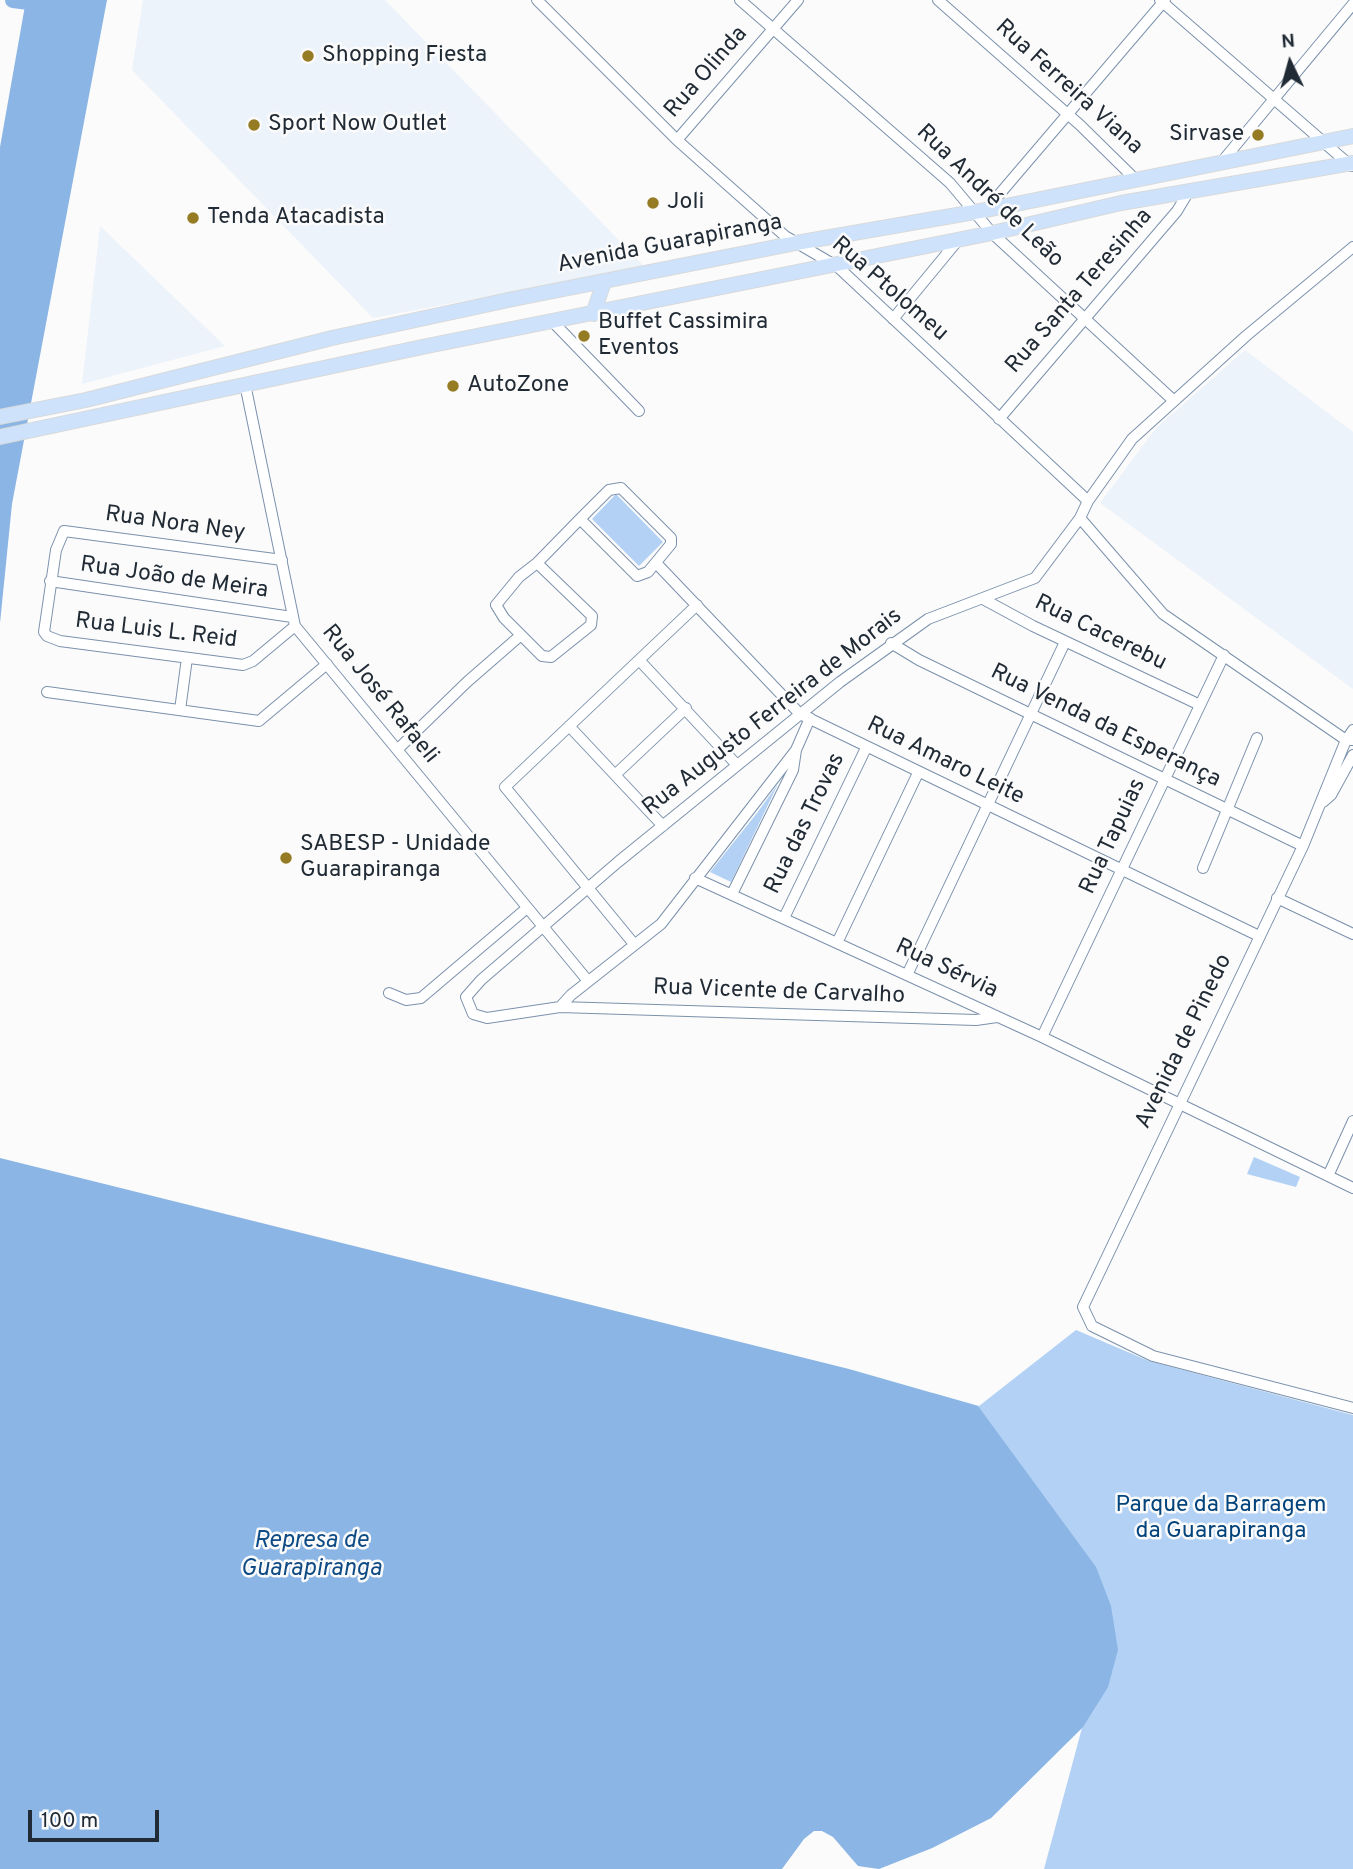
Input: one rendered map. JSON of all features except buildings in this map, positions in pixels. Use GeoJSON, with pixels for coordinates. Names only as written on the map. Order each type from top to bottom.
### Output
{"type":"FeatureCollection","features":[{"type":"Feature","properties":{"kind":"main road","name":"Avenida Guarapiranga"},"geometry":{"type":"LineString","coordinates":[[0,417],[86,400],[274,351],[604,282],[796,243],[981,211],[1353,136]]}},
{"type":"Feature","properties":{"kind":"main road"},"geometry":{"type":"LineString","coordinates":[[0,437],[246,383],[992,233],[1121,203],[1352,165]]}},
{"type":"Feature","properties":{"kind":"main road"},"geometry":{"type":"LineString","coordinates":[[593,314],[604,282]]}},
{"type":"Feature","properties":{"kind":"main road"},"geometry":{"type":"LineString","coordinates":[[246,383],[245,369],[274,351]]}},
{"type":"Feature","properties":{"kind":"street","name":"Rua Ptolomeu"},"geometry":{"type":"LineString","coordinates":[[537,0],[677,141],[796,243],[833,263],[1088,501]]}},
{"type":"Feature","properties":{"kind":"street","name":"Rua André de Leão"},"geometry":{"type":"LineString","coordinates":[[740,0],[981,211],[992,233],[1173,400]]}},
{"type":"Feature","properties":{"kind":"street","name":"Rua Olinda"},"geometry":{"type":"LineString","coordinates":[[677,141],[798,0]]}},
{"type":"Feature","properties":{"kind":"street","name":"Rua Ferreira Viana"},"geometry":{"type":"LineString","coordinates":[[938,0],[1067,114],[1136,180]]}},
{"type":"Feature","properties":{"kind":"street"},"geometry":{"type":"LineString","coordinates":[[981,211],[1162,1],[1352,165]]}},
{"type":"Feature","properties":{"kind":"street"},"geometry":{"type":"LineString","coordinates":[[1220,164],[1353,4]]}},
{"type":"Feature","properties":{"kind":"street","name":"Rua Santa Teresinha"},"geometry":{"type":"LineString","coordinates":[[999,419],[1177,211],[1189,191]]}},
{"type":"Feature","properties":{"kind":"street"},"geometry":{"type":"LineString","coordinates":[[893,319],[959,239]]}},
{"type":"Feature","properties":{"kind":"street","name":"Rua Augusto Ferreira de Morais"},"geometry":{"type":"LineString","coordinates":[[466,1001],[472,989],[588,889],[737,765],[805,716],[891,643],[928,619],[1035,578],[1080,518],[1088,501],[1132,439],[1173,400],[1353,247]]}},
{"type":"Feature","properties":{"kind":"street"},"geometry":{"type":"LineString","coordinates":[[552,321],[639,411]]}},
{"type":"Feature","properties":{"kind":"street","name":"Rua José Rafaeli"},"geometry":{"type":"LineString","coordinates":[[246,383],[294,622],[588,981]]}},
{"type":"Feature","properties":{"kind":"street"},"geometry":{"type":"LineString","coordinates":[[537,563],[592,616],[591,625],[551,657],[542,656],[496,605],[519,577],[537,563],[580,519],[615,486],[621,488],[671,538],[669,548],[644,575],[634,574],[580,519]]}},
{"type":"Feature","properties":{"kind":"street"},"geometry":{"type":"LineString","coordinates":[[1080,518],[1163,614],[1351,736]]}},
{"type":"Feature","properties":{"kind":"street","name":"Rua Nora Ney"},"geometry":{"type":"LineString","coordinates":[[50,580],[60,535],[64,531],[282,560]]}},
{"type":"Feature","properties":{"kind":"street","name":"Rua Amaro Leite"},"geometry":{"type":"LineString","coordinates":[[657,564],[805,716],[866,748],[1259,936]]}},
{"type":"Feature","properties":{"kind":"street","name":"Rua João de Meira"},"geometry":{"type":"LineString","coordinates":[[50,580],[294,622]]}},
{"type":"Feature","properties":{"kind":"street","name":"Rua Luis L. Reid"},"geometry":{"type":"LineString","coordinates":[[50,580],[44,632],[52,640],[60,642],[246,664],[294,622]]}},
{"type":"Feature","properties":{"kind":"street","name":"Rua Cacerebu"},"geometry":{"type":"LineString","coordinates":[[983,599],[1065,642],[1199,705]]}},
{"type":"Feature","properties":{"kind":"street"},"geometry":{"type":"LineString","coordinates":[[634,944],[507,793],[506,784],[640,661],[696,605]]}},
{"type":"Feature","properties":{"kind":"street"},"geometry":{"type":"LineString","coordinates":[[398,749],[467,682],[521,635]]}},
{"type":"Feature","properties":{"kind":"street"},"geometry":{"type":"LineString","coordinates":[[907,975],[1065,642]]}},
{"type":"Feature","properties":{"kind":"street","name":"Rua Venda da Esperança"},"geometry":{"type":"LineString","coordinates":[[891,643],[919,660],[1303,846]]}},
{"type":"Feature","properties":{"kind":"street","name":"Rua Tapuias"},"geometry":{"type":"LineString","coordinates":[[1042,1037],[1224,655]]}},
{"type":"Feature","properties":{"kind":"street"},"geometry":{"type":"LineString","coordinates":[[180,710],[187,658]]}},
{"type":"Feature","properties":{"kind":"street"},"geometry":{"type":"LineString","coordinates":[[640,661],[737,765]]}},
{"type":"Feature","properties":{"kind":"street"},"geometry":{"type":"LineString","coordinates":[[47,692],[261,721],[327,664]]}},
{"type":"Feature","properties":{"kind":"street"},"geometry":{"type":"LineString","coordinates":[[615,775],[686,708]]}},
{"type":"Feature","properties":{"kind":"street"},"geometry":{"type":"LineString","coordinates":[[732,894],[793,770],[805,716]]}},
{"type":"Feature","properties":{"kind":"street"},"geometry":{"type":"LineString","coordinates":[[569,726],[663,826]]}},
{"type":"Feature","properties":{"kind":"street","name":"Avenida de Pinedo"},"geometry":{"type":"LineString","coordinates":[[1351,736],[1324,792],[1323,802],[1303,846],[1084,1300],[1084,1314],[1092,1326],[1153,1356],[1352,1407]]}},
{"type":"Feature","properties":{"kind":"street"},"geometry":{"type":"LineString","coordinates":[[1203,868],[1257,738]]}},
{"type":"Feature","properties":{"kind":"street","name":"Rua das Trovas"},"geometry":{"type":"LineString","coordinates":[[784,918],[866,748]]}},
{"type":"Feature","properties":{"kind":"street"},"geometry":{"type":"LineString","coordinates":[[560,1007],[668,917],[695,878],[796,750]]}},
{"type":"Feature","properties":{"kind":"street","name":"Avenida de Pinedo"},"geometry":{"type":"LineString","coordinates":[[1323,802],[1331,795],[1353,755]]}},
{"type":"Feature","properties":{"kind":"street"},"geometry":{"type":"LineString","coordinates":[[837,943],[918,773]]}},
{"type":"Feature","properties":{"kind":"street","name":"Rua Sérvia"},"geometry":{"type":"LineString","coordinates":[[695,878],[1042,1037],[1353,1188]]}},
{"type":"Feature","properties":{"kind":"street"},"geometry":{"type":"LineString","coordinates":[[1277,898],[1353,934]]}},
{"type":"Feature","properties":{"kind":"street"},"geometry":{"type":"LineString","coordinates":[[389,993],[406,1000],[421,998],[527,908]]}},
{"type":"Feature","properties":{"kind":"street","name":"Rua Vicente de Carvalho"},"geometry":{"type":"LineString","coordinates":[[466,1001],[480,1018],[560,1007],[976,1020],[997,1017]]}},
{"type":"Feature","properties":{"kind":"street"},"geometry":{"type":"LineString","coordinates":[[1328,1176],[1353,1121]]}},
{"type":"Feature","properties":{"kind":"shaded area","name":"Shopping Fiesta"},"geometry":{"type":"Polygon","coordinates":[[[143,0],[385,0],[645,267],[373,318],[132,70],[143,0]]]}},
{"type":"Feature","properties":{"kind":"shaded area"},"geometry":{"type":"Polygon","coordinates":[[[100,226],[225,346],[82,384],[100,226]]]}},
{"type":"Feature","properties":{"kind":"shaded area"},"geometry":{"type":"Polygon","coordinates":[[[1245,350],[1353,432],[1353,689],[1100,503],[1156,428],[1245,350]]]}},
{"type":"Feature","properties":{"kind":"green space"},"geometry":{"type":"Polygon","coordinates":[[[616,494],[663,542],[639,566],[592,519],[616,494]]]}},
{"type":"Feature","properties":{"kind":"green space"},"geometry":{"type":"Polygon","coordinates":[[[778,784],[731,882],[710,872],[757,813],[778,784]]]}},
{"type":"Feature","properties":{"kind":"green space"},"geometry":{"type":"Polygon","coordinates":[[[1254,1157],[1300,1177],[1296,1187],[1247,1174],[1254,1157]]]}},
{"type":"Feature","properties":{"kind":"green space","name":"Parque da Barragem da Guarapiranga"},"geometry":{"type":"Polygon","coordinates":[[[1076,1330],[1149,1361],[1353,1415],[1353,1869],[1044,1869],[1082,1728],[991,1818],[932,1848],[878,1869],[933,1393],[979,1406],[1076,1330]]]}},
{"type":"Feature","properties":{"kind":"water"},"geometry":{"type":"Polygon","coordinates":[[[26,0],[107,0],[12,504],[0,623],[0,147],[26,0]]]}},
{"type":"Feature","properties":{"kind":"water","name":"Represa de Guarapiranga"},"geometry":{"type":"Polygon","coordinates":[[[0,1158],[849,1369],[978,1406],[1096,1567],[1111,1606],[1118,1650],[1108,1687],[1083,1727],[991,1818],[932,1848],[879,1869],[858,1866],[833,1837],[822,1831],[814,1831],[804,1839],[782,1869],[0,1869],[0,1158]]]}},
{"type":"Feature","properties":{"kind":"waterway"},"geometry":{"type":"LineString","coordinates":[[13,0],[45,4]]}},
{"type":"Feature","properties":{"kind":"place","name":"Shopping Fiesta"},"geometry":{"type":"Point","coordinates":[308,56]}},
{"type":"Feature","properties":{"kind":"place","name":"Sport Now Outlet"},"geometry":{"type":"Point","coordinates":[254,125]}},
{"type":"Feature","properties":{"kind":"place","name":"Sirvase"},"geometry":{"type":"Point","coordinates":[1258,135]}},
{"type":"Feature","properties":{"kind":"place","name":"Joli"},"geometry":{"type":"Point","coordinates":[653,203]}},
{"type":"Feature","properties":{"kind":"place","name":"Tenda Atacadista"},"geometry":{"type":"Point","coordinates":[193,218]}},
{"type":"Feature","properties":{"kind":"place","name":"Buffet Cassimira Eventos"},"geometry":{"type":"Point","coordinates":[584,336]}},
{"type":"Feature","properties":{"kind":"place","name":"AutoZone"},"geometry":{"type":"Point","coordinates":[453,386]}},
{"type":"Feature","properties":{"kind":"place","name":"SABESP - Unidade Guarapiranga"},"geometry":{"type":"Point","coordinates":[286,858]}}]}
